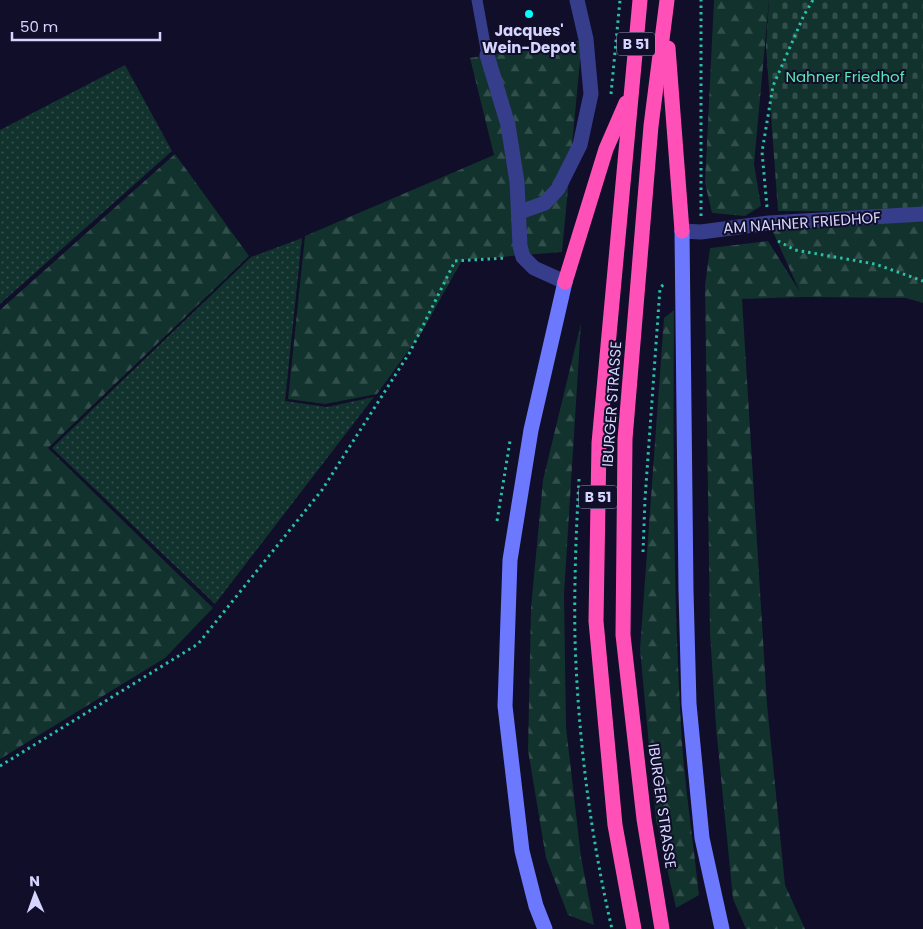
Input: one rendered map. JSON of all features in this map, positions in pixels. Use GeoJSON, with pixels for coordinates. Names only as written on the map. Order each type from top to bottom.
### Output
{"type":"FeatureCollection","features":[{"type":"Feature","properties":{"kind":"highway","name":"IBURGER STRASSE"},"geometry":{"type":"LineString","coordinates":[[634,929],[615,825],[596,621],[599,443],[640,0]]}},
{"type":"Feature","properties":{"kind":"highway","name":"IBURGER STRASSE"},"geometry":{"type":"LineString","coordinates":[[662,929],[644,819],[623,635],[625,439],[651,126],[666,7]]}},
{"type":"Feature","properties":{"kind":"highway"},"geometry":{"type":"LineString","coordinates":[[666,7],[682,230]]}},
{"type":"Feature","properties":{"kind":"highway"},"geometry":{"type":"LineString","coordinates":[[565,282],[606,149],[632,87]]}},
{"type":"Feature","properties":{"kind":"street"},"geometry":{"type":"LineString","coordinates":[[520,212],[545,203],[558,189],[580,145],[591,94],[586,39],[577,0]]}},
{"type":"Feature","properties":{"kind":"street"},"geometry":{"type":"LineString","coordinates":[[487,55],[508,125],[518,182],[520,246],[523,257],[534,268],[565,282],[531,430],[510,560],[505,706],[522,851],[536,906],[545,929]]}},
{"type":"Feature","properties":{"kind":"street","name":"AM NAHNER FRIEDHOF"},"geometry":{"type":"LineString","coordinates":[[682,230],[700,232],[769,223],[923,214]]}},
{"type":"Feature","properties":{"kind":"street"},"geometry":{"type":"LineString","coordinates":[[682,230],[689,704],[702,838],[719,928]]}},
{"type":"Feature","properties":{"kind":"lane"},"geometry":{"type":"LineString","coordinates":[[477,0],[487,55]]}},
{"type":"Feature","properties":{"kind":"path"},"geometry":{"type":"LineString","coordinates":[[611,96],[620,0]]}},
{"type":"Feature","properties":{"kind":"path"},"geometry":{"type":"LineString","coordinates":[[700,232],[701,0]]}},
{"type":"Feature","properties":{"kind":"path"},"geometry":{"type":"LineString","coordinates":[[769,223],[762,152],[773,86],[804,15],[813,0]]}},
{"type":"Feature","properties":{"kind":"path"},"geometry":{"type":"LineString","coordinates":[[749,225],[795,250],[875,264],[923,281]]}},
{"type":"Feature","properties":{"kind":"path"},"geometry":{"type":"LineString","coordinates":[[0,766],[198,644],[322,490],[410,352],[455,261],[523,257]]}},
{"type":"Feature","properties":{"kind":"path"},"geometry":{"type":"LineString","coordinates":[[643,557],[645,499],[660,288],[670,278],[682,274]]}},
{"type":"Feature","properties":{"kind":"green space"},"geometry":{"type":"Polygon","coordinates":[[[714,0],[769,0],[754,164],[761,206],[745,216],[712,213],[705,183],[714,0]]]}},
{"type":"Feature","properties":{"kind":"green space","name":"Nahner Friedhof"},"geometry":{"type":"Polygon","coordinates":[[[769,0],[923,0],[923,212],[778,211],[766,47],[769,0]]]}},
{"type":"Feature","properties":{"kind":"green space"},"geometry":{"type":"Polygon","coordinates":[[[582,40],[562,252],[462,260],[422,332],[377,394],[325,404],[288,399],[305,236],[494,155],[470,58],[582,40]]]}},
{"type":"Feature","properties":{"kind":"green space"},"geometry":{"type":"Polygon","coordinates":[[[125,65],[172,151],[0,304],[0,130],[125,65]]]}},
{"type":"Feature","properties":{"kind":"green space"},"geometry":{"type":"Polygon","coordinates":[[[175,154],[249,256],[48,448],[213,608],[165,658],[0,759],[0,310],[175,154]]]}},
{"type":"Feature","properties":{"kind":"green space"},"geometry":{"type":"Polygon","coordinates":[[[923,210],[923,303],[906,298],[803,297],[742,299],[767,704],[785,885],[805,929],[746,929],[733,899],[716,727],[710,633],[705,285],[710,248],[768,241],[800,292],[769,223],[923,210]]]}},
{"type":"Feature","properties":{"kind":"green space"},"geometry":{"type":"Polygon","coordinates":[[[302,238],[285,401],[327,407],[374,397],[215,604],[52,448],[251,257],[302,238]]]}},
{"type":"Feature","properties":{"kind":"green space"},"geometry":{"type":"Polygon","coordinates":[[[674,310],[674,518],[678,674],[684,768],[699,895],[676,908],[656,820],[640,649],[664,318],[674,310]]]}},
{"type":"Feature","properties":{"kind":"green space"},"geometry":{"type":"Polygon","coordinates":[[[581,323],[564,594],[566,727],[581,857],[594,925],[568,915],[546,858],[528,750],[531,608],[543,480],[581,323]]]}},
{"type":"Feature","properties":{"kind":"place","name":"Jacques' Wein-Depot"},"geometry":{"type":"Point","coordinates":[529,14]}}]}
